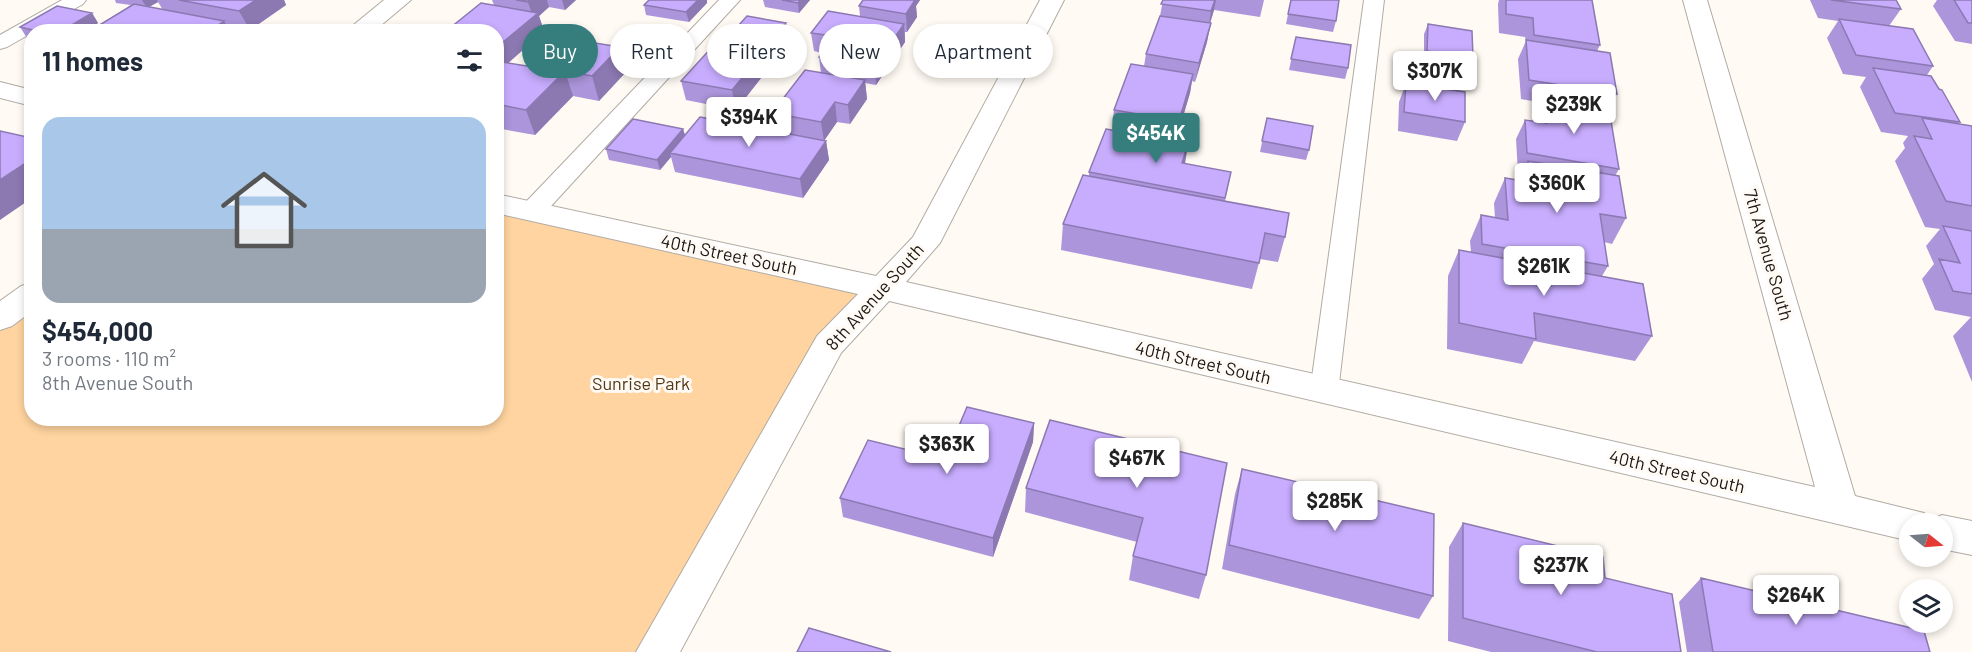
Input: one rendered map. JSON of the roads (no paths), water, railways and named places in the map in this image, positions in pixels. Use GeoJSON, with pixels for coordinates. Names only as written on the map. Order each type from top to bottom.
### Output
{"type":"FeatureCollection","features":[{"type":"Feature","properties":{"kind":"street"},"geometry":{"type":"LineString","coordinates":[[368,24],[399,0]]}},
{"type":"Feature","properties":{"kind":"street","name":"8th Avenue South"},"geometry":{"type":"LineString","coordinates":[[657,652],[829,345],[925,243],[1052,0]]}},
{"type":"Feature","properties":{"kind":"street","name":"7th Avenue South"},"geometry":{"type":"LineString","coordinates":[[1695,0],[1840,510]]}},
{"type":"Feature","properties":{"kind":"street"},"geometry":{"type":"LineString","coordinates":[[0,90],[24,96]]}},
{"type":"Feature","properties":{"kind":"street","name":"40th Street South"},"geometry":{"type":"LineString","coordinates":[[504,205],[882,288],[1324,392],[1899,523]]}},
{"type":"Feature","properties":{"kind":"street"},"geometry":{"type":"LineString","coordinates":[[0,318],[24,300]]}},
{"type":"Feature","properties":{"kind":"street"},"geometry":{"type":"LineString","coordinates":[[1953,534],[1972,538]]}},
{"type":"Feature","properties":{"kind":"lane"},"geometry":{"type":"LineString","coordinates":[[34,24],[76,0]]}},
{"type":"Feature","properties":{"kind":"lane"},"geometry":{"type":"LineString","coordinates":[[532,211],[730,0]]}},
{"type":"Feature","properties":{"kind":"lane"},"geometry":{"type":"LineString","coordinates":[[1324,392],[1374,0]]}},
{"type":"Feature","properties":{"kind":"lane"},"geometry":{"type":"LineString","coordinates":[[0,43],[24,29]]}},
{"type":"Feature","properties":{"kind":"park label","name":"Sunrise Park"},"geometry":{"type":"Point","coordinates":[641,384]}}]}
